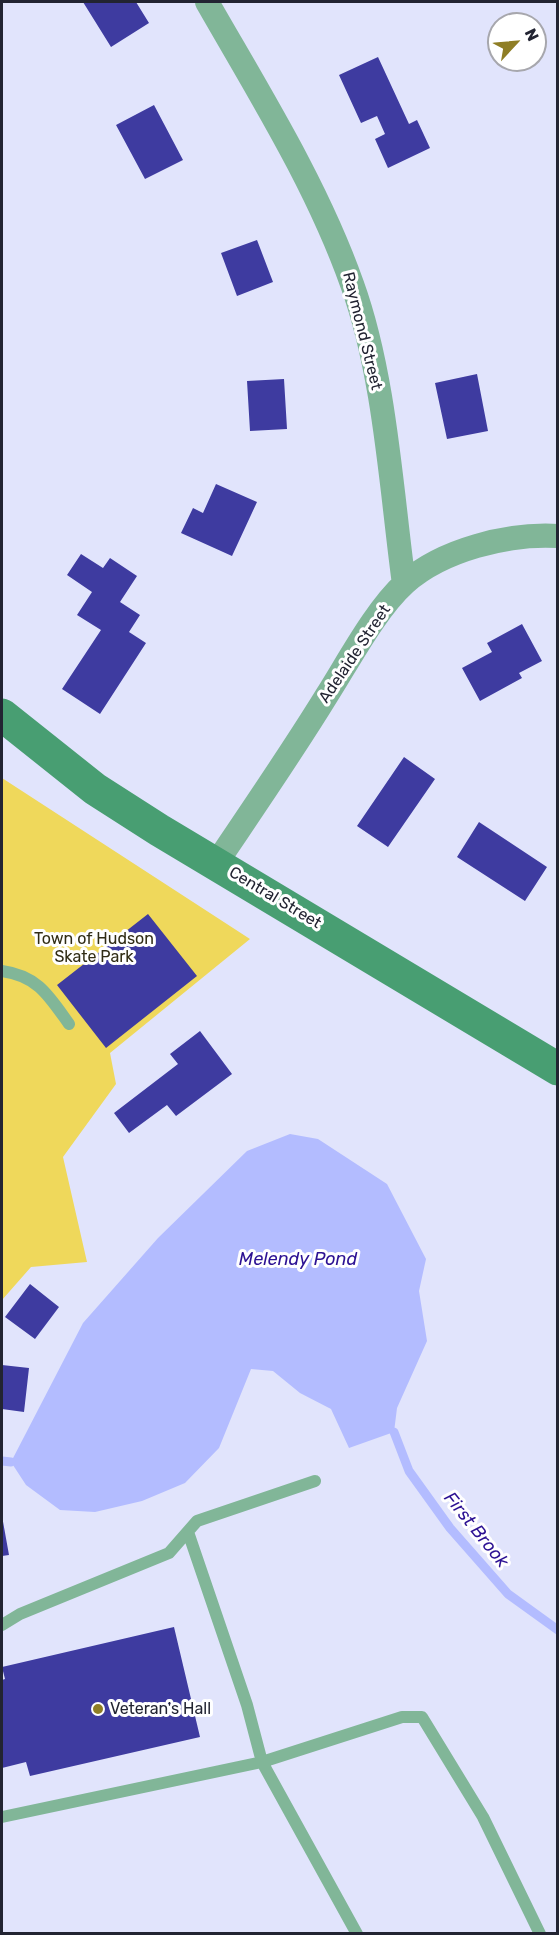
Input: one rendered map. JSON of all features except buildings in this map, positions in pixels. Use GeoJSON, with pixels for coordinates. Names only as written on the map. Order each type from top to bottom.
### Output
{"type":"FeatureCollection","features":[{"type":"Feature","properties":{"kind":"street","name":"Raymond Street"},"geometry":{"type":"LineString","coordinates":[[207,2],[283,136],[332,233],[353,286],[375,374],[404,584]]}},
{"type":"Feature","properties":{"kind":"street","name":"Adelaide Street"},"geometry":{"type":"LineString","coordinates":[[217,862],[290,754],[380,613],[404,584],[441,557],[481,544],[558,536]]}},
{"type":"Feature","properties":{"kind":"street","name":"Central Street"},"geometry":{"type":"LineString","coordinates":[[2,715],[95,789],[558,1069]]}},
{"type":"Feature","properties":{"kind":"lane"},"geometry":{"type":"LineString","coordinates":[[2,971],[19,973],[44,989],[69,1024]]}},
{"type":"Feature","properties":{"kind":"lane"},"geometry":{"type":"LineString","coordinates":[[2,1625],[20,1614],[169,1553],[197,1521],[315,1481]]}},
{"type":"Feature","properties":{"kind":"lane"},"geometry":{"type":"LineString","coordinates":[[188,1532],[247,1705],[262,1762],[357,1934]]}},
{"type":"Feature","properties":{"kind":"lane"},"geometry":{"type":"LineString","coordinates":[[2,1817],[262,1762],[402,1717],[422,1717],[483,1817],[540,1934]]}},
{"type":"Feature","properties":{"kind":"green space","name":"Town of Hudson Skate Park"},"geometry":{"type":"Polygon","coordinates":[[[2,778],[250,939],[110,1053],[116,1084],[63,1157],[87,1262],[31,1267],[2,1300],[2,778]]]}},
{"type":"Feature","properties":{"kind":"water","name":"Melendy Pond"},"geometry":{"type":"Polygon","coordinates":[[[290,1134],[318,1139],[387,1184],[426,1259],[419,1291],[427,1341],[397,1408],[394,1432],[349,1448],[331,1409],[300,1393],[273,1371],[251,1369],[219,1448],[185,1483],[142,1501],[95,1512],[60,1510],[26,1485],[11,1462],[83,1323],[158,1238],[247,1151],[290,1134]]]}},
{"type":"Feature","properties":{"kind":"waterway","name":"First Brook"},"geometry":{"type":"LineString","coordinates":[[394,1432],[409,1471],[450,1528],[508,1594],[558,1630]]}},
{"type":"Feature","properties":{"kind":"waterway"},"geometry":{"type":"LineString","coordinates":[[2,1461],[11,1462]]}},
{"type":"Feature","properties":{"kind":"place","name":"Veteran's Hall"},"geometry":{"type":"Point","coordinates":[98,1709]}}]}
